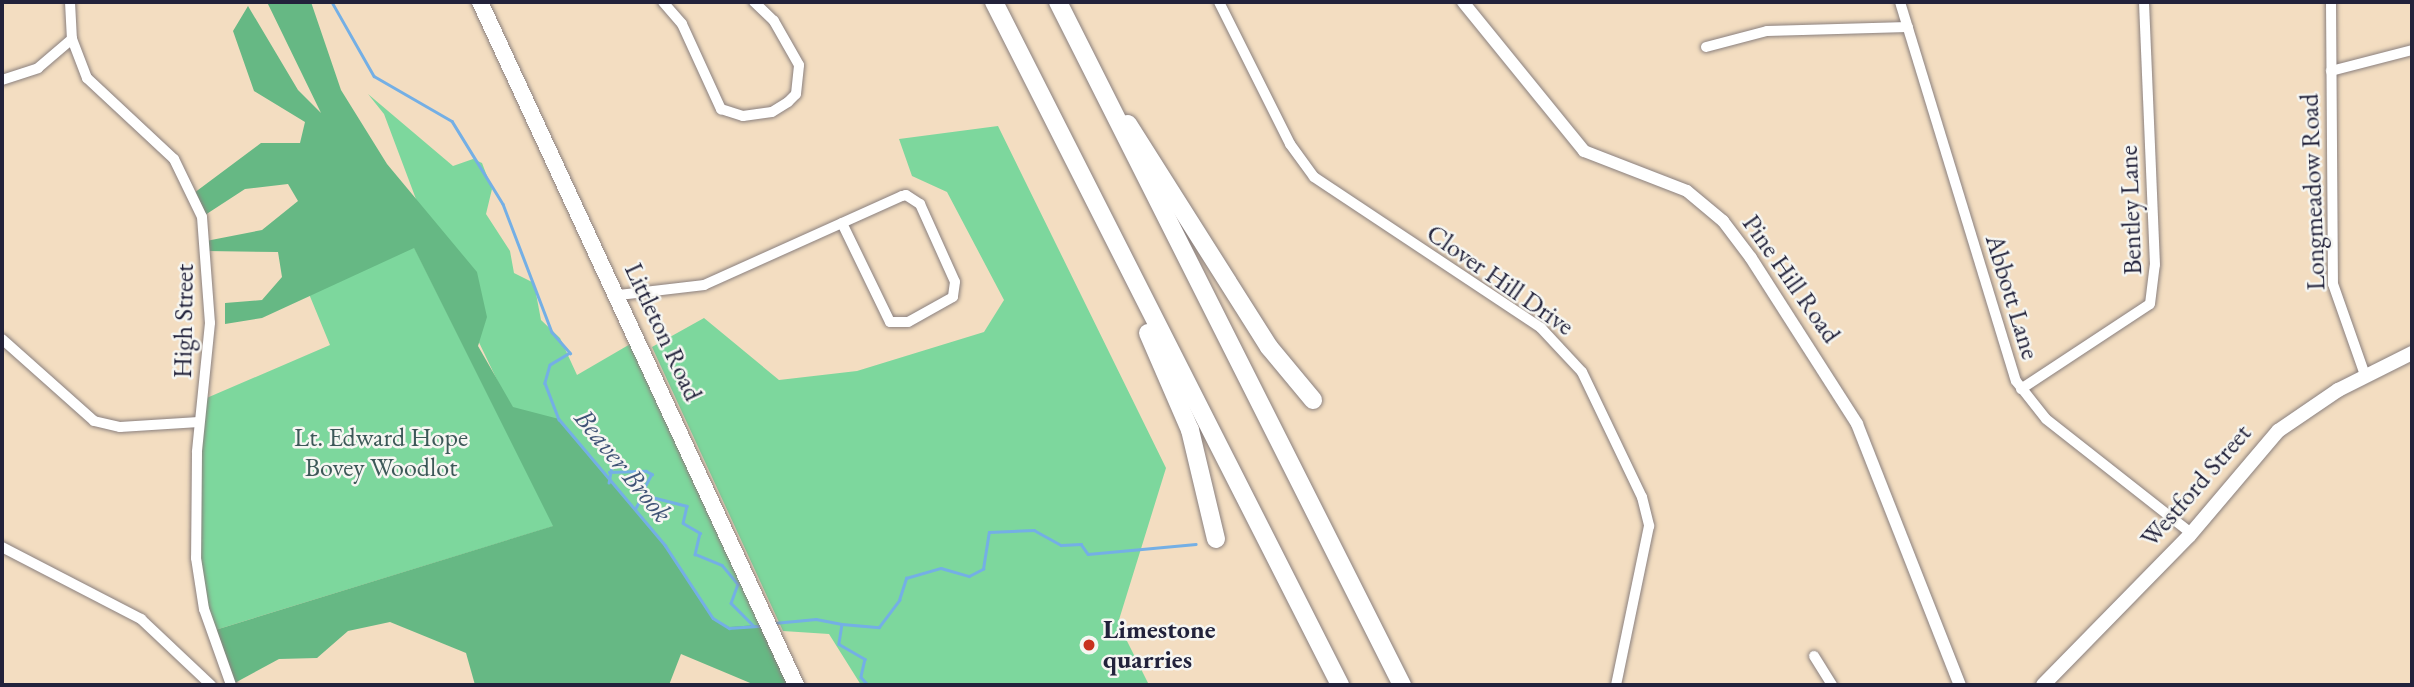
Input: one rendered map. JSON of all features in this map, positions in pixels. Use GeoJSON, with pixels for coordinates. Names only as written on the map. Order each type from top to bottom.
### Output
{"type":"FeatureCollection","features":[{"type":"Feature","properties":{"kind":"highway"},"geometry":{"type":"LineString","coordinates":[[994,2],[1340,685]]}},
{"type":"Feature","properties":{"kind":"highway"},"geometry":{"type":"LineString","coordinates":[[1058,2],[1402,685]]}},
{"type":"Feature","properties":{"kind":"highway"},"geometry":{"type":"LineString","coordinates":[[1100,86],[1269,347],[1313,400]]}},
{"type":"Feature","properties":{"kind":"highway"},"geometry":{"type":"LineString","coordinates":[[1073,159],[1190,430],[1216,539]]}},
{"type":"Feature","properties":{"kind":"main road","name":"Littleton Road"},"geometry":{"type":"LineString","coordinates":[[480,2],[761,601],[796,685]]}},
{"type":"Feature","properties":{"kind":"main road","name":"Westford Street"},"geometry":{"type":"LineString","coordinates":[[2043,685],[2191,533],[2277,431],[2365,375],[2412,353]]}},
{"type":"Feature","properties":{"kind":"street","name":"High Street"},"geometry":{"type":"LineString","coordinates":[[70,2],[72,40],[99,95],[163,147],[198,205],[210,315],[199,422],[199,587],[231,685]]}},
{"type":"Feature","properties":{"kind":"street"},"geometry":{"type":"LineString","coordinates":[[663,2],[682,24],[721,109],[743,116],[772,113],[788,102],[796,94],[799,65],[774,21],[753,2]]}},
{"type":"Feature","properties":{"kind":"street","name":"Clover Hill Drive"},"geometry":{"type":"LineString","coordinates":[[1219,2],[1290,144],[1314,177],[1541,328],[1582,372],[1642,496],[1649,526],[1616,685]]}},
{"type":"Feature","properties":{"kind":"street","name":"Pine Hill Road"},"geometry":{"type":"LineString","coordinates":[[1462,2],[1584,152],[1686,191],[1723,221],[1751,258],[1857,424],[1959,685]]}},
{"type":"Feature","properties":{"kind":"street","name":"Abbott Lane"},"geometry":{"type":"LineString","coordinates":[[1900,2],[1995,328],[2021,390],[2046,419],[2191,533]]}},
{"type":"Feature","properties":{"kind":"street","name":"Bentley Lane"},"geometry":{"type":"LineString","coordinates":[[2021,390],[2150,304],[2155,265],[2144,2]]}},
{"type":"Feature","properties":{"kind":"street","name":"Longmeadow Road"},"geometry":{"type":"LineString","coordinates":[[2331,2],[2333,284],[2365,375]]}},
{"type":"Feature","properties":{"kind":"street"},"geometry":{"type":"LineString","coordinates":[[1706,47],[1767,31],[1908,27]]}},
{"type":"Feature","properties":{"kind":"street"},"geometry":{"type":"LineString","coordinates":[[2,80],[38,68],[72,40]]}},
{"type":"Feature","properties":{"kind":"street"},"geometry":{"type":"LineString","coordinates":[[2331,71],[2412,50]]}},
{"type":"Feature","properties":{"kind":"street"},"geometry":{"type":"LineString","coordinates":[[619,296],[704,285],[902,196],[914,197],[954,278],[953,297],[908,323],[890,322],[842,223]]}},
{"type":"Feature","properties":{"kind":"street"},"geometry":{"type":"LineString","coordinates":[[2,339],[94,421],[120,427],[199,422]]}},
{"type":"Feature","properties":{"kind":"street"},"geometry":{"type":"LineString","coordinates":[[2,547],[131,612],[205,683]]}},
{"type":"Feature","properties":{"kind":"street"},"geometry":{"type":"LineString","coordinates":[[1814,656],[1832,685]]}},
{"type":"Feature","properties":{"kind":"green space"},"geometry":{"type":"Polygon","coordinates":[[[267,2],[311,2],[341,90],[387,164],[477,272],[487,317],[478,346],[513,407],[559,419],[665,545],[713,618],[729,627],[772,624],[796,685],[755,685],[681,654],[669,685],[475,685],[466,653],[390,622],[348,631],[317,658],[279,659],[231,685],[212,631],[553,526],[414,248],[262,318],[225,324],[225,303],[262,300],[282,277],[278,252],[207,251],[206,241],[262,230],[298,201],[288,184],[245,189],[202,217],[194,193],[261,143],[300,143],[305,122],[254,91],[233,31],[248,6],[298,90],[321,113],[267,2]]]}},
{"type":"Feature","properties":{"kind":"green space"},"geometry":{"type":"Polygon","coordinates":[[[368,94],[453,166],[473,159],[482,163],[492,189],[486,214],[510,251],[514,273],[534,283],[541,320],[560,338],[577,375],[632,343],[787,685],[595,584],[437,255],[384,114],[368,94]]]}},
{"type":"Feature","properties":{"kind":"green space"},"geometry":{"type":"Polygon","coordinates":[[[998,126],[1166,468],[1118,623],[1149,685],[861,685],[829,634],[783,631],[652,347],[704,318],[779,380],[857,371],[984,332],[1004,300],[947,192],[912,176],[899,139],[998,126]]]}},
{"type":"Feature","properties":{"kind":"green space","name":"Lt. Edward Hope Bovey Woodlot"},"geometry":{"type":"Polygon","coordinates":[[[414,247],[554,526],[212,631],[199,588],[202,400],[330,345],[309,294],[414,247]]]}},
{"type":"Feature","properties":{"kind":"waterway","name":"Beaver Brook"},"geometry":{"type":"LineString","coordinates":[[332,2],[374,76],[452,121],[503,204],[552,332],[570,353],[550,365],[545,383],[559,419],[665,545],[713,618],[729,628],[761,626]]}},
{"type":"Feature","properties":{"kind":"waterway"},"geometry":{"type":"LineString","coordinates":[[586,428],[614,455],[609,483]]}},
{"type":"Feature","properties":{"kind":"waterway"},"geometry":{"type":"LineString","coordinates":[[609,472],[646,471],[652,474],[645,487],[648,496],[687,506],[683,523],[700,533],[695,554],[722,565],[738,584],[731,603],[753,625]]}},
{"type":"Feature","properties":{"kind":"waterway"},"geometry":{"type":"LineString","coordinates":[[635,509],[644,492]]}},
{"type":"Feature","properties":{"kind":"waterway"},"geometry":{"type":"LineString","coordinates":[[842,624],[879,627],[899,600],[906,578],[941,568],[969,576],[983,569],[989,532],[1034,530],[1061,545],[1081,544],[1088,554],[1196,544]]}},
{"type":"Feature","properties":{"kind":"waterway","name":"Beaver Brook"},"geometry":{"type":"LineString","coordinates":[[774,623],[816,619],[842,624],[839,644],[865,659],[861,677],[868,685]]}},
{"type":"Feature","properties":{"kind":"place","name":"Limestone quarries"},"geometry":{"type":"Point","coordinates":[1089,645]}}]}
